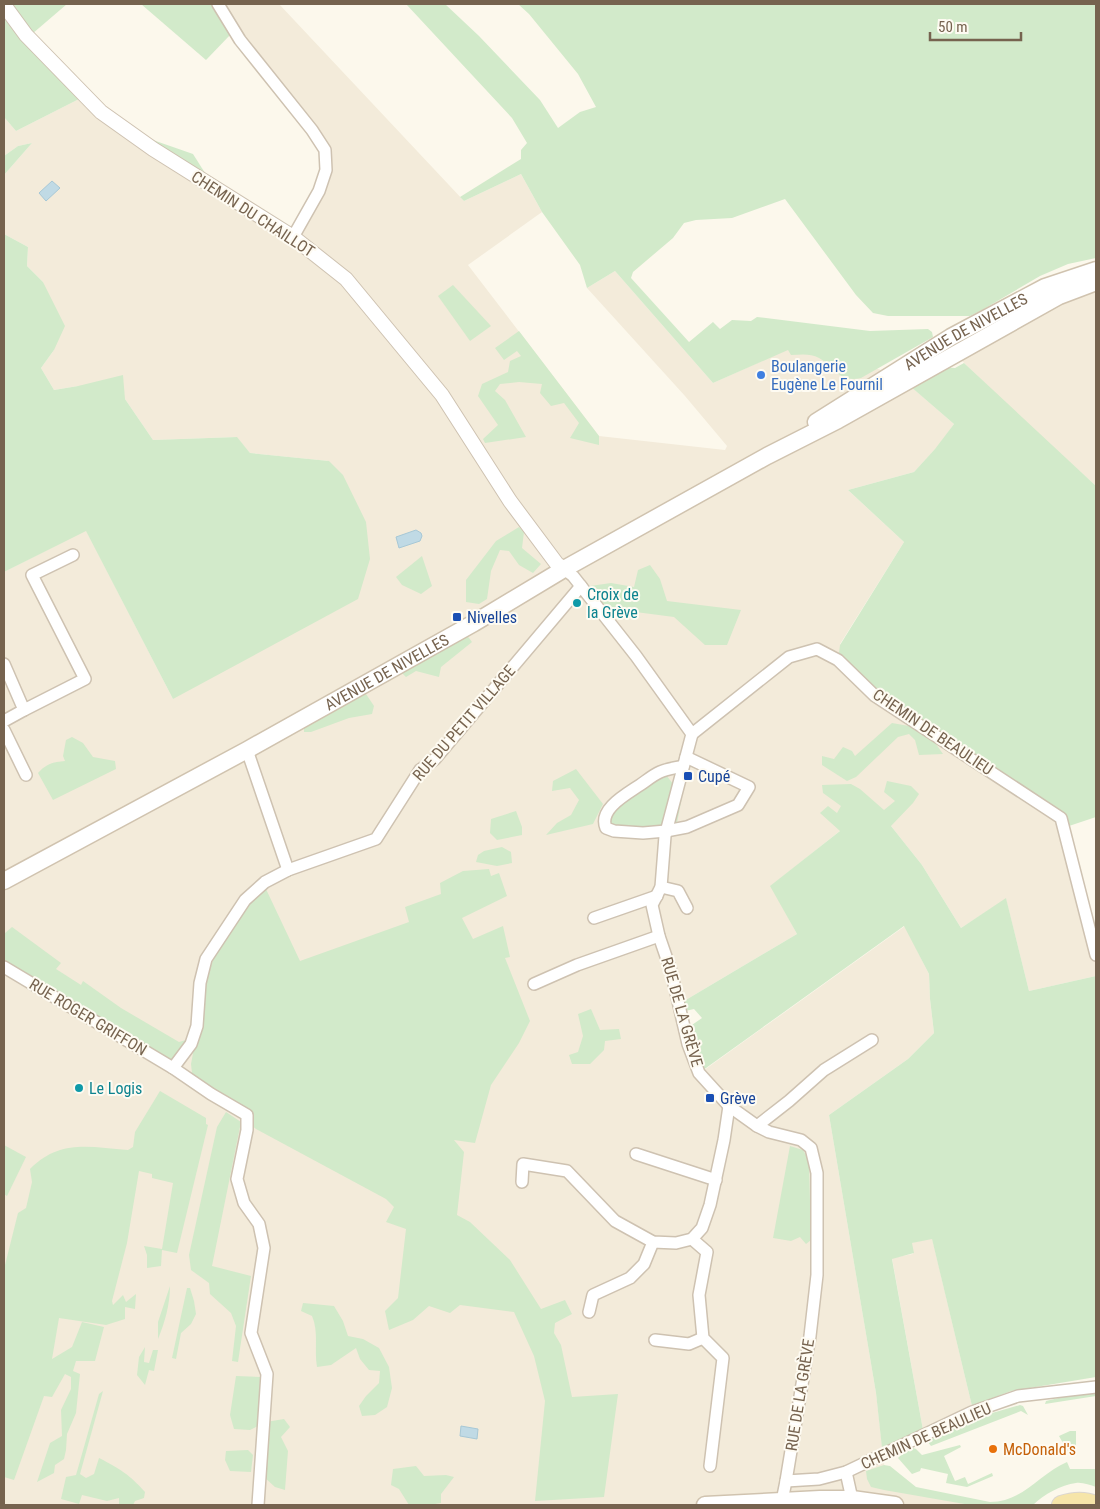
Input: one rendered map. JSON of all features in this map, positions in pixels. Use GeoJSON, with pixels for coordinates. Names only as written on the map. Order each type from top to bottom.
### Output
{"type":"FeatureCollection","features":[{"type":"Feature","properties":{"kind":"main road","name":"AVENUE DE NIVELLES"},"geometry":{"type":"LineString","coordinates":[[767,456],[831,411],[951,337],[1045,287],[1096,270]]}},
{"type":"Feature","properties":{"kind":"main road","name":"AVENUE DE NIVELLES"},"geometry":{"type":"LineString","coordinates":[[4,881],[247,750],[474,623],[564,569],[767,456],[838,420],[1059,296],[1096,282]]}},
{"type":"Feature","properties":{"kind":"main road"},"geometry":{"type":"LineString","coordinates":[[705,1505],[852,1499],[895,1505]]}},
{"type":"Feature","properties":{"kind":"main road"},"geometry":{"type":"LineString","coordinates":[[1061,1505],[1076,1502],[1096,1505]]}},
{"type":"Feature","properties":{"kind":"street"},"geometry":{"type":"LineString","coordinates":[[218,4],[240,40],[307,123],[325,150],[326,170],[318,191],[294,237]]}},
{"type":"Feature","properties":{"kind":"street","name":"CHEMIN DU CHAILLOT"},"geometry":{"type":"LineString","coordinates":[[4,6],[26,35],[101,112],[153,149],[294,237],[346,279],[442,394],[510,501],[557,564],[564,569]]}},
{"type":"Feature","properties":{"kind":"street"},"geometry":{"type":"LineString","coordinates":[[4,721],[85,679],[32,575],[73,555]]}},
{"type":"Feature","properties":{"kind":"street"},"geometry":{"type":"LineString","coordinates":[[564,569],[581,586],[636,656],[692,734]]}},
{"type":"Feature","properties":{"kind":"street","name":"RUE DU PETIT VILLAGE"},"geometry":{"type":"LineString","coordinates":[[173,1068],[191,1044],[197,1026],[200,983],[206,959],[245,900],[265,882],[288,870],[376,839],[420,770],[435,759],[581,586]]}},
{"type":"Feature","properties":{"kind":"street","name":"CHEMIN DE BEAULIEU"},"geometry":{"type":"LineString","coordinates":[[692,734],[789,657],[817,649],[838,660],[875,696],[1061,818],[1096,955]]}},
{"type":"Feature","properties":{"kind":"street"},"geometry":{"type":"LineString","coordinates":[[4,664],[24,710]]}},
{"type":"Feature","properties":{"kind":"street"},"geometry":{"type":"LineString","coordinates":[[4,730],[26,775]]}},
{"type":"Feature","properties":{"kind":"street","name":"RUE DE LA GRÈVE"},"geometry":{"type":"LineString","coordinates":[[692,734],[666,831],[659,892],[652,905],[659,936],[671,971],[688,1044],[699,1073],[729,1106],[757,1126],[769,1132],[801,1140],[811,1148],[817,1173],[817,1275],[810,1336],[782,1501]]}},
{"type":"Feature","properties":{"kind":"street"},"geometry":{"type":"LineString","coordinates":[[247,750],[288,870]]}},
{"type":"Feature","properties":{"kind":"street"},"geometry":{"type":"LineString","coordinates":[[684,762],[749,787],[738,805],[687,826],[666,831],[643,833],[614,831],[606,828],[604,824],[606,814],[625,795],[657,773],[684,762]]}},
{"type":"Feature","properties":{"kind":"street"},"geometry":{"type":"LineString","coordinates":[[594,918],[659,892],[678,891],[687,908]]}},
{"type":"Feature","properties":{"kind":"street"},"geometry":{"type":"LineString","coordinates":[[534,984],[659,936]]}},
{"type":"Feature","properties":{"kind":"street","name":"RUE ROGER GRIFFON"},"geometry":{"type":"LineString","coordinates":[[4,967],[173,1068],[211,1094],[247,1115],[247,1130],[236,1180],[244,1203],[259,1224],[264,1248],[251,1333],[267,1374],[258,1505]]}},
{"type":"Feature","properties":{"kind":"street"},"geometry":{"type":"LineString","coordinates":[[757,1126],[790,1101],[824,1070],[872,1040]]}},
{"type":"Feature","properties":{"kind":"street"},"geometry":{"type":"LineString","coordinates":[[522,1182],[523,1164],[567,1170],[615,1220],[653,1242],[676,1243],[692,1239],[702,1228],[710,1205],[729,1106]]}},
{"type":"Feature","properties":{"kind":"street"},"geometry":{"type":"LineString","coordinates":[[636,1154],[716,1180]]}},
{"type":"Feature","properties":{"kind":"street"},"geometry":{"type":"LineString","coordinates":[[692,1239],[707,1252],[699,1294],[703,1338],[723,1358],[710,1466]]}},
{"type":"Feature","properties":{"kind":"street"},"geometry":{"type":"LineString","coordinates":[[589,1312],[594,1295],[630,1278],[644,1264],[653,1242]]}},
{"type":"Feature","properties":{"kind":"street"},"geometry":{"type":"LineString","coordinates":[[655,1340],[689,1344],[703,1338]]}},
{"type":"Feature","properties":{"kind":"street","name":"CHEMIN DE BEAULIEU"},"geometry":{"type":"LineString","coordinates":[[786,1481],[819,1479],[846,1472],[972,1412],[1018,1396],[1096,1387]]}},
{"type":"Feature","properties":{"kind":"street"},"geometry":{"type":"LineString","coordinates":[[846,1472],[852,1499]]}},
{"type":"Feature","properties":{"kind":"shaded area"},"geometry":{"type":"Polygon","coordinates":[[[217,4],[279,4],[464,201],[521,174],[542,212],[468,265],[599,436],[725,450],[727,446],[685,396],[587,288],[615,271],[713,383],[804,342],[900,377],[954,424],[939,445],[914,472],[848,490],[904,542],[840,644],[1061,818],[1096,955],[1096,976],[1029,991],[1006,899],[961,928],[922,865],[891,826],[856,818],[771,886],[797,934],[679,1004],[700,1073],[905,926],[929,974],[934,1033],[908,1059],[829,1115],[876,1393],[887,1489],[971,1505],[4,1505],[4,572],[86,530],[173,699],[329,461],[250,453],[236,437],[153,440],[125,399],[78,386],[54,390],[41,368],[54,350],[43,282],[27,266],[28,247],[4,234],[4,175],[32,143],[18,146],[4,156],[4,117],[16,131],[85,96],[293,237],[319,191],[325,153],[217,4]]]}},
{"type":"Feature","properties":{"kind":"shaded area"},"geometry":{"type":"Polygon","coordinates":[[[1096,291],[1096,486],[1023,420],[959,358],[1069,297],[1096,291]]]}},
{"type":"Feature","properties":{"kind":"shaded area"},"geometry":{"type":"Polygon","coordinates":[[[932,1238],[972,1406],[923,1430],[892,1258],[913,1254],[911,1243],[932,1238]]]}},
{"type":"Feature","properties":{"kind":"green space"},"geometry":{"type":"Polygon","coordinates":[[[9,4],[67,4],[32,34],[9,4]]]}},
{"type":"Feature","properties":{"kind":"green space"},"geometry":{"type":"Polygon","coordinates":[[[141,4],[217,4],[231,34],[206,60],[141,4]]]}},
{"type":"Feature","properties":{"kind":"green space"},"geometry":{"type":"Polygon","coordinates":[[[406,4],[445,4],[479,36],[540,100],[558,128],[580,112],[596,107],[578,74],[529,14],[518,4],[1096,4],[1096,258],[1068,264],[1040,276],[970,316],[888,316],[873,313],[856,295],[785,199],[732,218],[696,220],[684,223],[673,238],[633,272],[631,278],[689,342],[713,322],[720,329],[732,320],[751,321],[757,317],[870,331],[928,329],[932,332],[933,337],[861,378],[847,378],[816,356],[791,355],[788,350],[713,383],[615,271],[587,288],[580,265],[542,212],[521,174],[464,201],[460,197],[521,159],[521,150],[527,143],[512,118],[406,4]]]}},
{"type":"Feature","properties":{"kind":"green space"},"geometry":{"type":"Polygon","coordinates":[[[4,5],[85,96],[16,131],[4,117],[4,5]]]}},
{"type":"Feature","properties":{"kind":"green space"},"geometry":{"type":"Polygon","coordinates":[[[150,139],[193,154],[205,173],[201,174],[150,139]]]}},
{"type":"Feature","properties":{"kind":"green space"},"geometry":{"type":"Polygon","coordinates":[[[32,143],[4,175],[4,156],[18,146],[32,143]]]}},
{"type":"Feature","properties":{"kind":"green space"},"geometry":{"type":"Polygon","coordinates":[[[4,234],[28,247],[27,266],[43,282],[65,326],[54,350],[41,368],[54,390],[123,375],[125,399],[153,440],[237,437],[250,453],[329,461],[343,475],[366,522],[370,559],[358,599],[173,699],[86,531],[4,572],[4,234]]]}},
{"type":"Feature","properties":{"kind":"green space"},"geometry":{"type":"Polygon","coordinates":[[[453,285],[491,326],[470,341],[438,296],[453,285]]]}},
{"type":"Feature","properties":{"kind":"green space"},"geometry":{"type":"Polygon","coordinates":[[[519,331],[599,436],[599,445],[570,438],[579,423],[564,403],[551,406],[540,393],[542,384],[519,382],[500,384],[495,391],[505,400],[526,437],[485,443],[483,439],[498,425],[478,396],[482,384],[508,372],[510,361],[521,356],[517,351],[504,360],[495,348],[519,331]]]}},
{"type":"Feature","properties":{"kind":"green space"},"geometry":{"type":"Polygon","coordinates":[[[964,363],[1096,486],[1096,817],[1063,828],[1061,818],[875,696],[838,660],[840,645],[904,542],[848,490],[914,472],[954,424],[910,386],[940,367],[955,368],[964,363]]]}},
{"type":"Feature","properties":{"kind":"green space"},"geometry":{"type":"Polygon","coordinates":[[[519,527],[524,532],[522,548],[541,564],[533,573],[519,565],[509,551],[500,550],[491,571],[487,599],[479,604],[466,602],[466,580],[496,541],[519,527]]]}},
{"type":"Feature","properties":{"kind":"green space"},"geometry":{"type":"Polygon","coordinates":[[[422,556],[432,586],[421,594],[402,585],[396,577],[422,556]]]}},
{"type":"Feature","properties":{"kind":"green space"},"geometry":{"type":"Polygon","coordinates":[[[650,565],[660,579],[667,601],[741,610],[727,645],[705,645],[674,617],[605,608],[590,586],[611,583],[634,587],[638,570],[650,565]]]}},
{"type":"Feature","properties":{"kind":"green space"},"geometry":{"type":"Polygon","coordinates":[[[466,634],[472,642],[441,667],[439,677],[416,671],[406,677],[400,671],[466,634]]]}},
{"type":"Feature","properties":{"kind":"green space"},"geometry":{"type":"Polygon","coordinates":[[[366,694],[374,706],[372,714],[349,718],[311,732],[304,732],[304,725],[366,694]]]}},
{"type":"Feature","properties":{"kind":"green space"},"geometry":{"type":"Polygon","coordinates":[[[892,723],[909,726],[931,737],[943,754],[919,755],[915,740],[909,734],[898,737],[856,777],[847,781],[822,765],[822,756],[834,759],[843,747],[852,751],[855,756],[892,723]]]}},
{"type":"Feature","properties":{"kind":"green space"},"geometry":{"type":"Polygon","coordinates":[[[72,737],[83,743],[93,757],[115,761],[116,769],[53,800],[38,773],[50,764],[65,761],[63,756],[66,740],[72,737]]]}},
{"type":"Feature","properties":{"kind":"green space"},"geometry":{"type":"Polygon","coordinates":[[[576,769],[603,804],[593,824],[546,835],[557,823],[571,815],[579,800],[570,788],[552,791],[553,781],[576,769]]]}},
{"type":"Feature","properties":{"kind":"green space"},"geometry":{"type":"Polygon","coordinates":[[[663,771],[682,797],[677,823],[666,831],[613,827],[610,823],[613,805],[663,771]]]}},
{"type":"Feature","properties":{"kind":"green space"},"geometry":{"type":"Polygon","coordinates":[[[887,781],[911,786],[919,794],[891,826],[922,865],[961,928],[1006,898],[1029,991],[1096,976],[1096,1377],[1011,1391],[972,1406],[932,1239],[912,1243],[914,1253],[892,1259],[923,1430],[882,1448],[876,1393],[829,1115],[908,1059],[934,1033],[929,974],[904,926],[699,1073],[689,1027],[702,1018],[694,1009],[681,1012],[679,1004],[797,934],[770,886],[840,831],[820,813],[828,806],[837,813],[841,806],[823,793],[822,785],[851,784],[860,789],[884,810],[895,801],[884,792],[887,781]]]}},
{"type":"Feature","properties":{"kind":"green space"},"geometry":{"type":"Polygon","coordinates":[[[516,811],[522,827],[522,835],[497,840],[490,833],[491,819],[516,811]]]}},
{"type":"Feature","properties":{"kind":"green space"},"geometry":{"type":"Polygon","coordinates":[[[502,847],[511,852],[512,863],[497,866],[476,862],[478,855],[484,851],[502,847]]]}},
{"type":"Feature","properties":{"kind":"green space"},"geometry":{"type":"Polygon","coordinates":[[[489,869],[491,876],[499,873],[507,896],[462,918],[473,939],[503,926],[510,957],[505,958],[530,1021],[519,1043],[491,1085],[475,1143],[454,1140],[464,1152],[457,1215],[470,1222],[510,1260],[541,1309],[565,1300],[572,1314],[555,1323],[554,1333],[561,1345],[572,1397],[618,1394],[604,1497],[535,1501],[545,1401],[534,1356],[514,1312],[460,1305],[450,1313],[429,1306],[413,1320],[389,1330],[385,1311],[398,1298],[406,1229],[386,1222],[394,1207],[386,1199],[256,1129],[198,1081],[192,1073],[191,1064],[207,979],[217,947],[241,911],[265,887],[300,961],[409,922],[405,907],[441,894],[440,883],[463,871],[489,869]]]}},
{"type":"Feature","properties":{"kind":"green space"},"geometry":{"type":"Polygon","coordinates":[[[12,927],[61,963],[56,969],[81,985],[83,981],[121,1008],[179,1042],[186,1040],[180,1054],[175,1059],[168,1061],[41,987],[4,959],[4,934],[12,927]]]}},
{"type":"Feature","properties":{"kind":"green space"},"geometry":{"type":"Polygon","coordinates":[[[591,1009],[600,1030],[619,1029],[621,1039],[605,1041],[604,1050],[590,1064],[572,1064],[569,1055],[578,1052],[583,1036],[578,1014],[591,1009]]]}},
{"type":"Feature","properties":{"kind":"green space"},"geometry":{"type":"Polygon","coordinates":[[[160,1091],[206,1118],[206,1124],[208,1125],[177,1253],[162,1250],[161,1266],[147,1268],[147,1255],[144,1246],[162,1249],[173,1183],[152,1178],[152,1174],[139,1171],[127,1243],[112,1301],[113,1305],[123,1295],[126,1302],[136,1294],[135,1309],[125,1307],[125,1319],[106,1325],[59,1318],[52,1359],[72,1347],[82,1322],[104,1327],[95,1361],[76,1361],[73,1371],[80,1374],[76,1413],[67,1434],[64,1459],[55,1465],[54,1473],[37,1482],[50,1443],[62,1436],[61,1410],[71,1389],[71,1377],[65,1374],[52,1397],[44,1396],[14,1480],[4,1477],[4,1269],[18,1213],[26,1208],[32,1182],[30,1169],[41,1159],[64,1149],[88,1147],[128,1150],[133,1147],[135,1132],[160,1091]]]}},
{"type":"Feature","properties":{"kind":"green space"},"geometry":{"type":"Polygon","coordinates":[[[226,1112],[241,1122],[212,1266],[251,1276],[238,1362],[232,1361],[236,1326],[231,1313],[210,1294],[209,1283],[191,1270],[189,1255],[217,1127],[226,1112]]]}},
{"type":"Feature","properties":{"kind":"green space"},"geometry":{"type":"Polygon","coordinates":[[[4,1145],[26,1157],[7,1196],[4,1194],[4,1145]]]}},
{"type":"Feature","properties":{"kind":"green space"},"geometry":{"type":"Polygon","coordinates":[[[790,1146],[803,1150],[809,1161],[811,1240],[806,1244],[800,1237],[791,1241],[773,1238],[790,1146]]]}},
{"type":"Feature","properties":{"kind":"green space"},"geometry":{"type":"Polygon","coordinates":[[[170,1286],[167,1313],[158,1339],[158,1322],[170,1286]]]}},
{"type":"Feature","properties":{"kind":"green space"},"geometry":{"type":"Polygon","coordinates":[[[187,1288],[190,1288],[196,1314],[191,1324],[181,1333],[176,1359],[172,1358],[187,1288]]]}},
{"type":"Feature","properties":{"kind":"green space"},"geometry":{"type":"Polygon","coordinates":[[[303,1303],[334,1306],[343,1321],[348,1336],[363,1339],[379,1348],[389,1367],[392,1388],[387,1407],[375,1415],[362,1416],[359,1406],[379,1383],[380,1371],[369,1370],[360,1359],[356,1348],[331,1365],[317,1367],[314,1322],[312,1316],[301,1311],[303,1303]]]}},
{"type":"Feature","properties":{"kind":"green space"},"geometry":{"type":"Polygon","coordinates":[[[145,1347],[144,1362],[149,1363],[153,1350],[158,1350],[154,1371],[149,1370],[145,1385],[137,1375],[139,1357],[145,1347]]]}},
{"type":"Feature","properties":{"kind":"green space"},"geometry":{"type":"Polygon","coordinates":[[[236,1376],[260,1377],[258,1426],[250,1430],[234,1429],[230,1415],[236,1376]]]}},
{"type":"Feature","properties":{"kind":"green space"},"geometry":{"type":"Polygon","coordinates":[[[1096,1389],[1096,1396],[1045,1404],[1046,1401],[1096,1389]]]}},
{"type":"Feature","properties":{"kind":"green space"},"geometry":{"type":"Polygon","coordinates":[[[103,1391],[80,1474],[86,1478],[94,1474],[99,1458],[113,1465],[129,1476],[145,1492],[144,1498],[135,1501],[133,1505],[119,1505],[119,1498],[107,1501],[82,1495],[79,1504],[61,1499],[66,1477],[76,1475],[99,1394],[103,1391]]]}},
{"type":"Feature","properties":{"kind":"green space"},"geometry":{"type":"Polygon","coordinates":[[[1020,1405],[1023,1406],[1028,1415],[1021,1411],[931,1446],[927,1441],[975,1418],[1020,1405]]]}},
{"type":"Feature","properties":{"kind":"green space"},"geometry":{"type":"Polygon","coordinates":[[[284,1419],[290,1427],[281,1437],[288,1451],[285,1490],[275,1487],[263,1476],[266,1422],[284,1419]]]}},
{"type":"Feature","properties":{"kind":"green space"},"geometry":{"type":"Polygon","coordinates":[[[1070,1431],[1076,1431],[1076,1452],[1068,1452],[1059,1436],[1070,1431]]]}},
{"type":"Feature","properties":{"kind":"green space"},"geometry":{"type":"Polygon","coordinates":[[[960,1445],[961,1447],[944,1456],[955,1481],[965,1477],[968,1484],[992,1473],[993,1476],[967,1487],[946,1483],[948,1474],[921,1468],[920,1471],[912,1474],[898,1458],[913,1448],[922,1455],[960,1445]]]}},
{"type":"Feature","properties":{"kind":"green space"},"geometry":{"type":"Polygon","coordinates":[[[248,1450],[253,1455],[251,1472],[230,1471],[225,1460],[226,1451],[248,1450]]]}},
{"type":"Feature","properties":{"kind":"green space"},"geometry":{"type":"Polygon","coordinates":[[[1067,1462],[1070,1469],[1096,1469],[1096,1487],[1081,1483],[1070,1484],[1042,1497],[1033,1505],[970,1505],[884,1490],[871,1487],[866,1471],[884,1465],[890,1466],[916,1487],[990,1502],[1002,1501],[1021,1493],[1067,1462]]]}},
{"type":"Feature","properties":{"kind":"green space"},"geometry":{"type":"Polygon","coordinates":[[[416,1466],[424,1476],[446,1475],[454,1477],[441,1494],[441,1503],[409,1505],[399,1489],[391,1485],[393,1469],[416,1466]]]}},
{"type":"Feature","properties":{"kind":"water"},"geometry":{"type":"Polygon","coordinates":[[[52,181],[60,188],[46,201],[39,193],[52,181]]]}},
{"type":"Feature","properties":{"kind":"water"},"geometry":{"type":"Polygon","coordinates":[[[416,530],[421,533],[420,541],[399,548],[396,537],[416,530]]]}},
{"type":"Feature","properties":{"kind":"water"},"geometry":{"type":"Polygon","coordinates":[[[461,1426],[478,1429],[477,1439],[460,1436],[461,1426]]]}},
{"type":"Feature","properties":{"kind":"place","name":"Boulangerie Eugène Le Fournil"},"geometry":{"type":"Point","coordinates":[761,375]}},
{"type":"Feature","properties":{"kind":"place","name":"Croix de la Grève"},"geometry":{"type":"Point","coordinates":[577,603]}},
{"type":"Feature","properties":{"kind":"place","name":"Nivelles"},"geometry":{"type":"Point","coordinates":[457,617]}},
{"type":"Feature","properties":{"kind":"place","name":"Cupé"},"geometry":{"type":"Point","coordinates":[688,776]}},
{"type":"Feature","properties":{"kind":"place","name":"Le Logis"},"geometry":{"type":"Point","coordinates":[79,1088]}},
{"type":"Feature","properties":{"kind":"place","name":"Grève"},"geometry":{"type":"Point","coordinates":[710,1098]}},
{"type":"Feature","properties":{"kind":"place","name":"McDonald's"},"geometry":{"type":"Point","coordinates":[993,1449]}}]}
